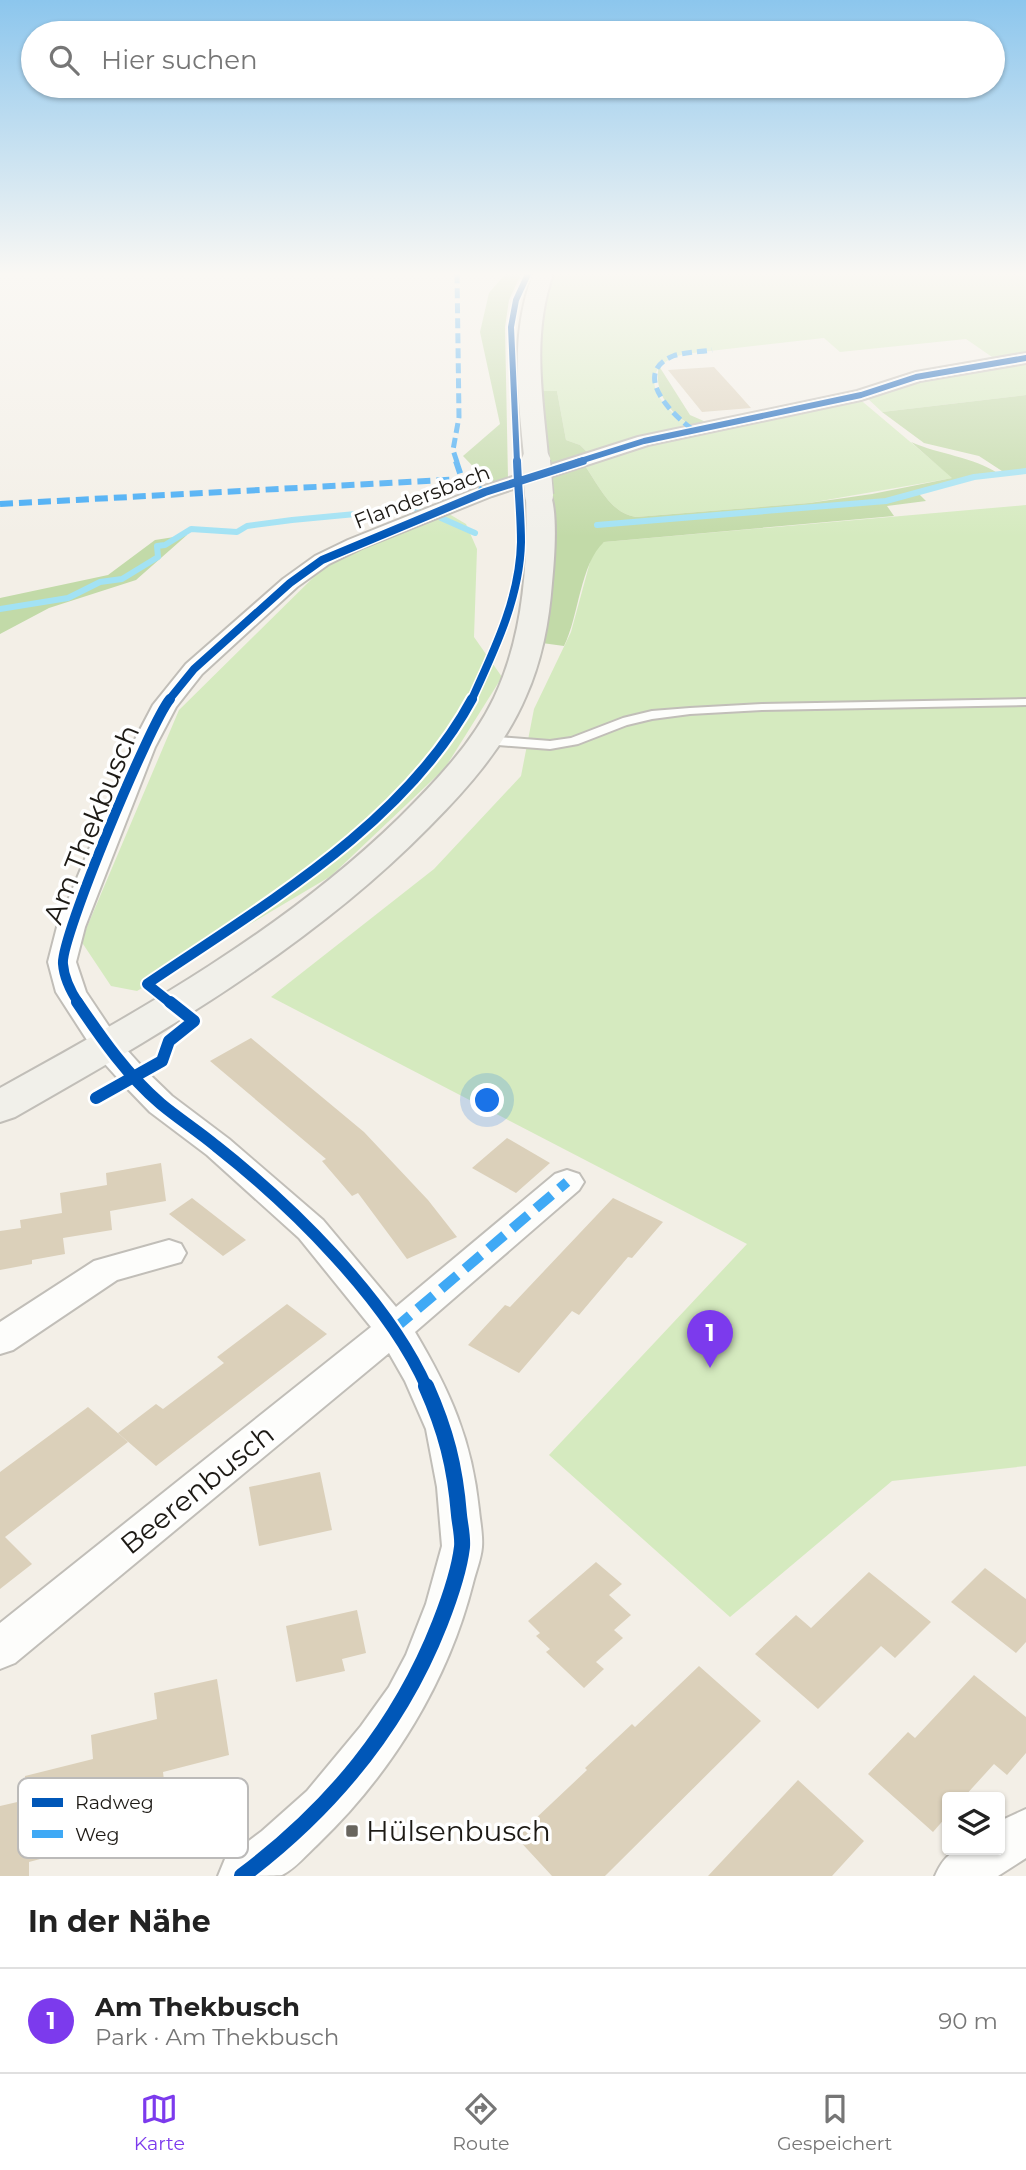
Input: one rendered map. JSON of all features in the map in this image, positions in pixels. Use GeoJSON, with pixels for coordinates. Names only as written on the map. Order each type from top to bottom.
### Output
{"type":"FeatureCollection","features":[{"type":"Feature","properties":{"kind":"main road"},"geometry":{"type":"LineString","coordinates":[[0,1107],[107,1047],[199,990],[316,909],[365,870],[424,814],[460,775],[486,740],[509,698],[525,659],[534,622],[541,533],[529,362]]}},
{"type":"Feature","properties":{"kind":"street","name":"Flandersbach"},"geometry":{"type":"LineString","coordinates":[[322,560],[474,496],[644,441],[860,396],[916,377],[1002,362]]}},
{"type":"Feature","properties":{"kind":"street","name":"Am Thekbusch"},"geometry":{"type":"LineString","coordinates":[[242,1876],[279,1848],[323,1807],[377,1741],[404,1702],[424,1664],[447,1604],[462,1546],[457,1487],[445,1429],[422,1377],[394,1329],[311,1229],[218,1147],[162,1104],[107,1047],[71,992],[62,962],[71,927],[143,747],[165,705],[194,669],[290,583],[322,560]]}},
{"type":"Feature","properties":{"kind":"street"},"geometry":{"type":"LineString","coordinates":[[394,1329],[567,1182]]}},
{"type":"Feature","properties":{"kind":"street"},"geometry":{"type":"LineString","coordinates":[[0,1340],[106,1269],[169,1253]]}},
{"type":"Feature","properties":{"kind":"street","name":"Beerenbusch"},"geometry":{"type":"LineString","coordinates":[[0,1649],[394,1329]]}},
{"type":"Feature","properties":{"kind":"street"},"geometry":{"type":"LineString","coordinates":[[1005,1844],[1026,1832]]}},
{"type":"Feature","properties":{"kind":"street"},"geometry":{"type":"LineString","coordinates":[[960,1876],[988,1855]]}},
{"type":"Feature","properties":{"kind":"lane"},"geometry":{"type":"LineString","coordinates":[[486,740],[562,743],[642,717],[690,711],[762,706],[1026,702]]}},
{"type":"Feature","properties":{"kind":"green space"},"geometry":{"type":"Polygon","coordinates":[[[486,362],[506,362],[508,479],[488,482],[463,456],[500,424],[486,362]]]}},
{"type":"Feature","properties":{"kind":"green space"},"geometry":{"type":"Polygon","coordinates":[[[539,362],[666,362],[658,368],[654,378],[655,388],[668,408],[691,425],[588,453],[580,445],[566,440],[557,391],[541,391],[539,362]]]}},
{"type":"Feature","properties":{"kind":"green space"},"geometry":{"type":"Polygon","coordinates":[[[1026,362],[1026,395],[882,412],[866,397],[925,378],[1026,362]]]}},
{"type":"Feature","properties":{"kind":"green space"},"geometry":{"type":"Polygon","coordinates":[[[659,366],[690,415],[706,422],[691,425],[670,408],[661,393],[659,366]]]}},
{"type":"Feature","properties":{"kind":"green space"},"geometry":{"type":"Polygon","coordinates":[[[541,391],[557,391],[566,440],[580,445],[588,453],[551,465],[541,391]]]}},
{"type":"Feature","properties":{"kind":"green space"},"geometry":{"type":"Polygon","coordinates":[[[1026,395],[1026,469],[1005,473],[979,456],[924,443],[882,412],[1026,395]]]}},
{"type":"Feature","properties":{"kind":"green space"},"geometry":{"type":"Polygon","coordinates":[[[857,400],[863,402],[953,478],[809,503],[636,517],[618,510],[611,503],[583,463],[695,431],[857,400]]]}},
{"type":"Feature","properties":{"kind":"green space"},"geometry":{"type":"Polygon","coordinates":[[[911,442],[978,463],[999,474],[916,491],[926,501],[887,506],[894,516],[604,542],[590,563],[564,646],[542,643],[552,559],[549,474],[583,463],[611,503],[618,510],[636,517],[809,503],[952,478],[911,442]]]}},
{"type":"Feature","properties":{"kind":"green space"},"geometry":{"type":"Polygon","coordinates":[[[1026,505],[1026,1466],[892,1481],[730,1617],[549,1455],[747,1244],[271,997],[434,869],[521,776],[534,709],[571,632],[593,551],[604,542],[1026,505]]]}},
{"type":"Feature","properties":{"kind":"green space"},"geometry":{"type":"Polygon","coordinates":[[[444,511],[466,524],[477,549],[474,637],[502,677],[445,768],[331,876],[137,991],[111,986],[81,941],[179,710],[327,564],[444,511]]]}},
{"type":"Feature","properties":{"kind":"green space"},"geometry":{"type":"Polygon","coordinates":[[[187,535],[136,580],[49,608],[0,634],[0,598],[108,575],[155,540],[187,535]]]}},
{"type":"Feature","properties":{"kind":"building"},"geometry":{"type":"Polygon","coordinates":[[[714,367],[751,408],[702,412],[668,370],[714,367]]]}},
{"type":"Feature","properties":{"kind":"building"},"geometry":{"type":"Polygon","coordinates":[[[251,1038],[364,1132],[428,1200],[457,1237],[407,1259],[358,1193],[352,1196],[322,1161],[326,1159],[210,1061],[251,1038]]]}},
{"type":"Feature","properties":{"kind":"building"},"geometry":{"type":"Polygon","coordinates":[[[507,1138],[550,1163],[516,1193],[472,1168],[507,1138]]]}},
{"type":"Feature","properties":{"kind":"building"},"geometry":{"type":"Polygon","coordinates":[[[161,1163],[166,1201],[110,1211],[112,1230],[63,1238],[65,1254],[0,1270],[0,1231],[21,1228],[20,1220],[62,1213],[60,1193],[107,1185],[106,1173],[161,1163]]]}},
{"type":"Feature","properties":{"kind":"building"},"geometry":{"type":"Polygon","coordinates":[[[192,1198],[246,1240],[223,1256],[169,1214],[192,1198]]]}},
{"type":"Feature","properties":{"kind":"building"},"geometry":{"type":"Polygon","coordinates":[[[613,1198],[663,1222],[632,1258],[628,1257],[579,1315],[572,1311],[519,1373],[468,1345],[505,1305],[510,1307],[613,1198]]]}},
{"type":"Feature","properties":{"kind":"building"},"geometry":{"type":"Polygon","coordinates":[[[287,1304],[327,1334],[156,1466],[118,1433],[156,1404],[163,1409],[224,1363],[217,1357],[287,1304]]]}},
{"type":"Feature","properties":{"kind":"building"},"geometry":{"type":"Polygon","coordinates":[[[88,1407],[128,1442],[5,1537],[32,1564],[0,1589],[0,1472],[88,1407]]]}},
{"type":"Feature","properties":{"kind":"building"},"geometry":{"type":"Polygon","coordinates":[[[320,1472],[332,1530],[259,1546],[249,1487],[320,1472]]]}},
{"type":"Feature","properties":{"kind":"building"},"geometry":{"type":"Polygon","coordinates":[[[596,1562],[622,1584],[609,1595],[631,1615],[614,1630],[623,1638],[596,1662],[604,1669],[584,1688],[546,1652],[550,1649],[536,1636],[540,1633],[528,1621],[596,1562]]]}},
{"type":"Feature","properties":{"kind":"building"},"geometry":{"type":"Polygon","coordinates":[[[985,1568],[1026,1599],[1026,1642],[1016,1653],[951,1602],[985,1568]]]}},
{"type":"Feature","properties":{"kind":"building"},"geometry":{"type":"Polygon","coordinates":[[[869,1572],[931,1622],[895,1658],[881,1646],[818,1709],[755,1654],[796,1615],[811,1628],[869,1572]]]}},
{"type":"Feature","properties":{"kind":"building"},"geometry":{"type":"Polygon","coordinates":[[[357,1610],[366,1653],[342,1659],[345,1671],[296,1682],[286,1626],[357,1610]]]}},
{"type":"Feature","properties":{"kind":"building"},"geometry":{"type":"Polygon","coordinates":[[[699,1666],[761,1721],[605,1876],[552,1876],[516,1837],[632,1724],[635,1727],[699,1666]]]}},
{"type":"Feature","properties":{"kind":"building"},"geometry":{"type":"Polygon","coordinates":[[[974,1675],[1026,1717],[1026,1753],[1007,1775],[994,1764],[969,1792],[942,1792],[942,1822],[933,1832],[868,1774],[908,1732],[915,1738],[974,1675]]]}},
{"type":"Feature","properties":{"kind":"building"},"geometry":{"type":"Polygon","coordinates":[[[217,1679],[229,1755],[163,1772],[164,1778],[25,1778],[93,1759],[91,1735],[157,1719],[154,1693],[217,1679]]]}},
{"type":"Feature","properties":{"kind":"building"},"geometry":{"type":"Polygon","coordinates":[[[798,1780],[864,1841],[832,1876],[708,1876],[798,1780]]]}},
{"type":"Feature","properties":{"kind":"building"},"geometry":{"type":"Polygon","coordinates":[[[18,1802],[18,1858],[44,1858],[29,1862],[29,1876],[0,1876],[0,1806],[18,1802]]]}},
{"type":"Feature","properties":{"kind":"waterway","name":"Flandersbach"},"geometry":{"type":"LineString","coordinates":[[597,525],[886,501],[974,477],[1026,471]]}},
{"type":"Feature","properties":{"kind":"waterway","name":"Flandersbach"},"geometry":{"type":"LineString","coordinates":[[0,609],[68,598],[100,582],[122,579],[158,557],[157,546],[165,545],[191,529],[237,532],[247,526],[292,520],[419,508]]}},
{"type":"Feature","properties":{"kind":"waterway","name":"Flandersbach"},"geometry":{"type":"LineString","coordinates":[[441,518],[475,533]]}},
{"type":"Feature","properties":{"kind":"marked path"},"geometry":{"type":"LineString","coordinates":[[458,362],[459,417],[453,450],[462,479],[485,492]]}},
{"type":"Feature","properties":{"kind":"marked path"},"geometry":{"type":"LineString","coordinates":[[663,362],[658,365],[654,375],[659,395],[666,406],[692,429]]}},
{"type":"Feature","properties":{"kind":"marked path"},"geometry":{"type":"LineString","coordinates":[[0,504],[462,479]]}},
{"type":"Feature","properties":{"kind":"marked path"},"geometry":{"type":"LineString","coordinates":[[394,1329],[567,1182]]}},
{"type":"Feature","properties":{"kind":"cycle path"},"geometry":{"type":"LineString","coordinates":[[96,1098],[162,1061],[169,1041],[194,1021],[147,984],[305,877],[362,829],[407,786],[446,743],[471,701],[499,640],[513,597],[521,544],[513,362]]}},
{"type":"Feature","properties":{"kind":"cycle path"},"geometry":{"type":"LineString","coordinates":[[242,1876],[279,1848],[323,1807],[377,1741],[404,1702],[424,1664],[447,1604],[462,1546],[457,1487],[445,1429],[422,1377],[394,1329],[311,1229],[218,1147],[161,1104],[134,1077],[107,1047],[71,992],[62,962],[71,927],[143,747],[165,705],[194,669],[290,583],[322,560],[355,544],[485,492],[644,441],[861,395],[916,377],[1002,362]]}},
{"type":"Feature","properties":{"kind":"place","name":"Am Thekbusch"},"geometry":{"type":"Point","coordinates":[710,1368]}},
{"type":"Feature","properties":{"kind":"place","name":"Hülsenbusch"},"geometry":{"type":"Point","coordinates":[352,1831]}}]}
